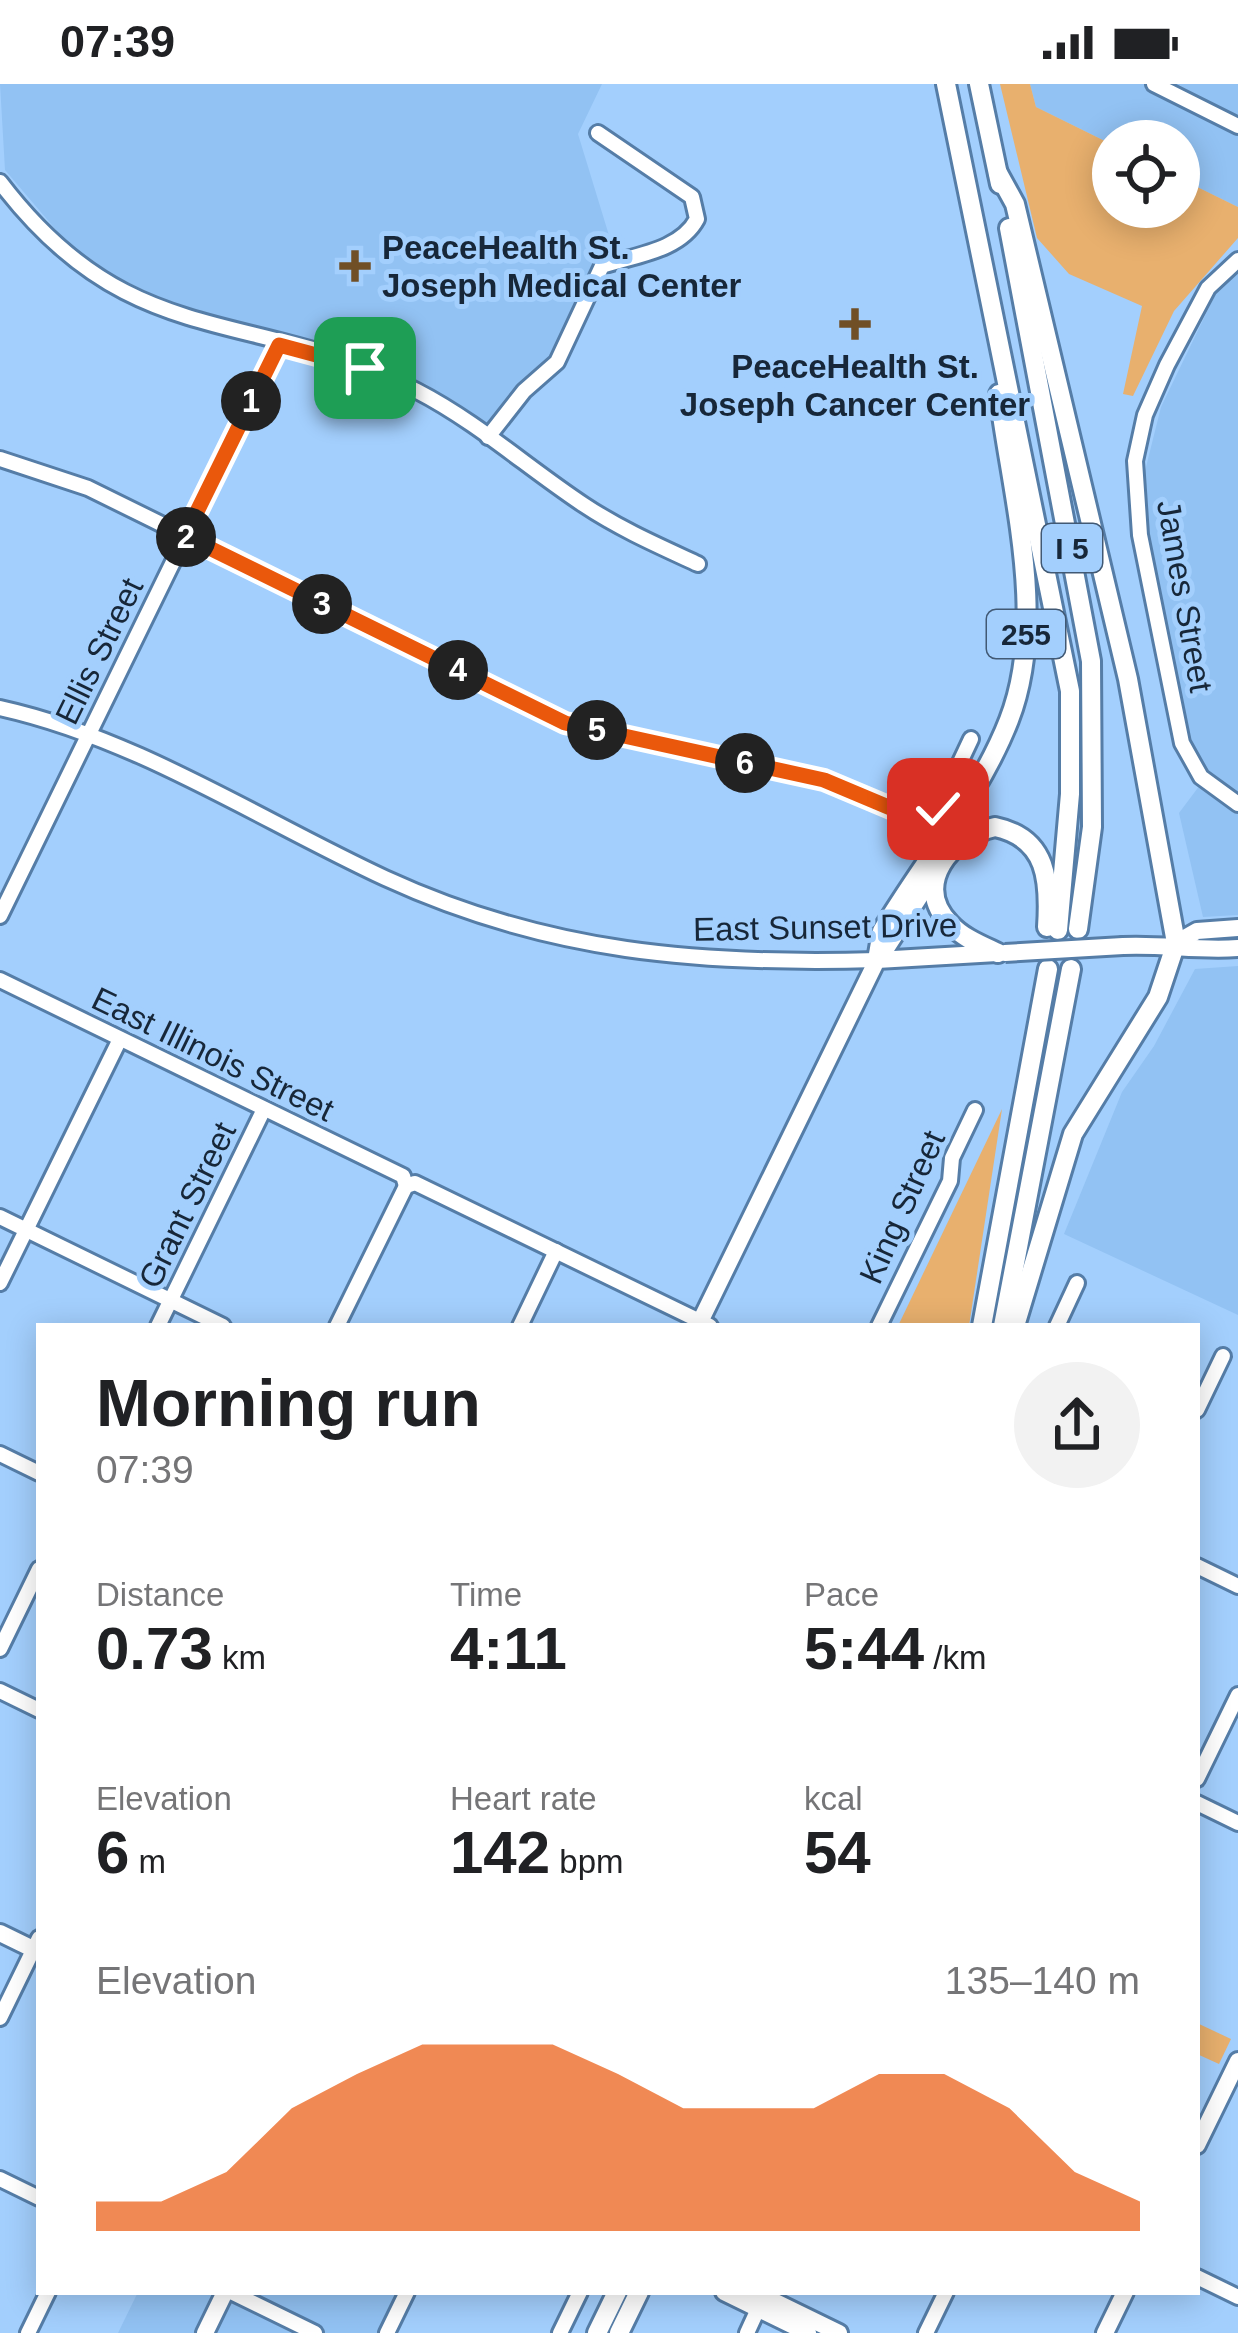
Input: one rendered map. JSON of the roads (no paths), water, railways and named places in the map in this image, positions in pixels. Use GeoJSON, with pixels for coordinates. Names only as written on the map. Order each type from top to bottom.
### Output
{"type":"FeatureCollection","features":[{"type":"Feature","properties":{"kind":"highway","name":"I 5"},"geometry":{"type":"LineString","coordinates":[[946,84],[1070,691],[1070,794],[1061,930]]}},
{"type":"Feature","properties":{"kind":"highway","name":"I 5"},"geometry":{"type":"LineString","coordinates":[[979,84],[1091,661],[1092,827],[1061,930]]}},
{"type":"Feature","properties":{"kind":"highway"},"geometry":{"type":"LineString","coordinates":[[998,172],[1015,204],[1091,515],[1129,680],[1176,943],[1158,997],[1073,1134],[1016,1323]]}},
{"type":"Feature","properties":{"kind":"highway","name":"255"},"geometry":{"type":"LineString","coordinates":[[877,960],[881,931],[989,761],[1021,679],[1025,602],[996,370],[1000,347]]}},
{"type":"Feature","properties":{"kind":"highway"},"geometry":{"type":"LineString","coordinates":[[877,960],[941,861],[964,837],[980,830],[1013,831],[1039,854],[1061,930]]}},
{"type":"Feature","properties":{"kind":"highway"},"geometry":{"type":"LineString","coordinates":[[941,861],[935,891],[946,920],[1002,953]]}},
{"type":"Feature","properties":{"kind":"highway"},"geometry":{"type":"LineString","coordinates":[[1004,1323],[1071,968]]}},
{"type":"Feature","properties":{"kind":"highway"},"geometry":{"type":"LineString","coordinates":[[983,1323],[1048,969]]}},
{"type":"Feature","properties":{"kind":"highway"},"geometry":{"type":"LineString","coordinates":[[597,2333],[615,2295]]}},
{"type":"Feature","properties":{"kind":"highway"},"geometry":{"type":"LineString","coordinates":[[620,2333],[638,2295]]}},
{"type":"Feature","properties":{"kind":"main road","name":"East Sunset Drive"},"geometry":{"type":"LineString","coordinates":[[1176,943],[1197,931],[1238,928]]}},
{"type":"Feature","properties":{"kind":"main road","name":"East Sunset Drive"},"geometry":{"type":"LineString","coordinates":[[877,960],[1176,943],[1197,951],[1238,948]]}},
{"type":"Feature","properties":{"kind":"main road"},"geometry":{"type":"LineString","coordinates":[[703,1323],[877,960]]}},
{"type":"Feature","properties":{"kind":"main road"},"geometry":{"type":"LineString","coordinates":[[0,1933],[36,1946]]}},
{"type":"Feature","properties":{"kind":"main road"},"geometry":{"type":"LineString","coordinates":[[1200,2139],[1238,2061]]}},
{"type":"Feature","properties":{"kind":"main road"},"geometry":{"type":"LineString","coordinates":[[205,2333],[226,2295]]}},
{"type":"Feature","properties":{"kind":"main road"},"geometry":{"type":"LineString","coordinates":[[1105,2333],[1124,2295]]}},
{"type":"Feature","properties":{"kind":"main road"},"geometry":{"type":"LineString","coordinates":[[761,2297],[808,2333]]}},
{"type":"Feature","properties":{"kind":"main road"},"geometry":{"type":"LineString","coordinates":[[761,2297],[839,2333]]}},
{"type":"Feature","properties":{"kind":"street"},"geometry":{"type":"LineString","coordinates":[[1154,84],[1238,126]]}},
{"type":"Feature","properties":{"kind":"street"},"geometry":{"type":"LineString","coordinates":[[488,437],[524,391],[557,362],[602,266],[658,250],[689,234],[698,219],[692,196],[598,133]]}},
{"type":"Feature","properties":{"kind":"street"},"geometry":{"type":"LineString","coordinates":[[0,182],[53,243],[116,290],[164,313],[397,381],[488,437],[585,506],[698,564]]}},
{"type":"Feature","properties":{"kind":"street","name":"James Street"},"geometry":{"type":"LineString","coordinates":[[1238,260],[1208,287],[1167,365],[1145,415],[1135,484],[1182,743],[1201,777],[1238,804]]}},
{"type":"Feature","properties":{"kind":"street","name":"Ellis Street"},"geometry":{"type":"LineString","coordinates":[[0,916],[279,345]]}},
{"type":"Feature","properties":{"kind":"street"},"geometry":{"type":"LineString","coordinates":[[0,459],[88,488],[565,723],[824,780],[912,817],[938,809],[971,739]]}},
{"type":"Feature","properties":{"kind":"street","name":"East Sunset Drive"},"geometry":{"type":"LineString","coordinates":[[0,708],[88,734],[387,879],[494,920],[613,950],[697,961],[877,960]]}},
{"type":"Feature","properties":{"kind":"street","name":"East Illinois Street"},"geometry":{"type":"LineString","coordinates":[[0,980],[701,1323]]}},
{"type":"Feature","properties":{"kind":"street"},"geometry":{"type":"LineString","coordinates":[[0,1283],[120,1039]]}},
{"type":"Feature","properties":{"kind":"street","name":"Grant Street"},"geometry":{"type":"LineString","coordinates":[[159,1323],[264,1108]]}},
{"type":"Feature","properties":{"kind":"street","name":"King Street"},"geometry":{"type":"LineString","coordinates":[[880,1323],[950,1181],[952,1158],[975,1110]]}},
{"type":"Feature","properties":{"kind":"street"},"geometry":{"type":"LineString","coordinates":[[339,1323],[408,1182]]}},
{"type":"Feature","properties":{"kind":"street"},"geometry":{"type":"LineString","coordinates":[[0,1217],[217,1323]]}},
{"type":"Feature","properties":{"kind":"street"},"geometry":{"type":"LineString","coordinates":[[521,1323],[556,1251]]}},
{"type":"Feature","properties":{"kind":"street"},"geometry":{"type":"LineString","coordinates":[[1058,1323],[1077,1283]]}},
{"type":"Feature","properties":{"kind":"street"},"geometry":{"type":"LineString","coordinates":[[1200,1404],[1223,1356]]}},
{"type":"Feature","properties":{"kind":"street"},"geometry":{"type":"LineString","coordinates":[[0,1454],[36,1472]]}},
{"type":"Feature","properties":{"kind":"street"},"geometry":{"type":"LineString","coordinates":[[1200,1567],[1238,1586]]}},
{"type":"Feature","properties":{"kind":"street"},"geometry":{"type":"LineString","coordinates":[[0,1649],[36,1575]]}},
{"type":"Feature","properties":{"kind":"street"},"geometry":{"type":"LineString","coordinates":[[0,1691],[36,1709]]}},
{"type":"Feature","properties":{"kind":"street"},"geometry":{"type":"LineString","coordinates":[[1200,1773],[1238,1695]]}},
{"type":"Feature","properties":{"kind":"street"},"geometry":{"type":"LineString","coordinates":[[1200,1804],[1238,1822]]}},
{"type":"Feature","properties":{"kind":"street"},"geometry":{"type":"LineString","coordinates":[[0,2018],[36,1948]]}},
{"type":"Feature","properties":{"kind":"street"},"geometry":{"type":"LineString","coordinates":[[0,2179],[36,2197]]}},
{"type":"Feature","properties":{"kind":"street"},"geometry":{"type":"LineString","coordinates":[[1200,2278],[1238,2297]]}},
{"type":"Feature","properties":{"kind":"street"},"geometry":{"type":"LineString","coordinates":[[28,2333],[47,2295]]}},
{"type":"Feature","properties":{"kind":"street"},"geometry":{"type":"LineString","coordinates":[[234,2295],[315,2333]]}},
{"type":"Feature","properties":{"kind":"street"},"geometry":{"type":"LineString","coordinates":[[387,2333],[406,2295]]}},
{"type":"Feature","properties":{"kind":"street"},"geometry":{"type":"LineString","coordinates":[[560,2333],[579,2295]]}},
{"type":"Feature","properties":{"kind":"street"},"geometry":{"type":"LineString","coordinates":[[926,2333],[945,2295]]}},
{"type":"Feature","properties":{"kind":"street"},"geometry":{"type":"LineString","coordinates":[[746,2333],[761,2297]]}},
{"type":"Feature","properties":{"kind":"place","name":"PeaceHealth St. Joseph Medical Center"},"geometry":{"type":"Point","coordinates":[355,266]}},
{"type":"Feature","properties":{"kind":"place","name":"PeaceHealth St. Joseph Cancer Center"},"geometry":{"type":"Point","coordinates":[855,324]}}]}
